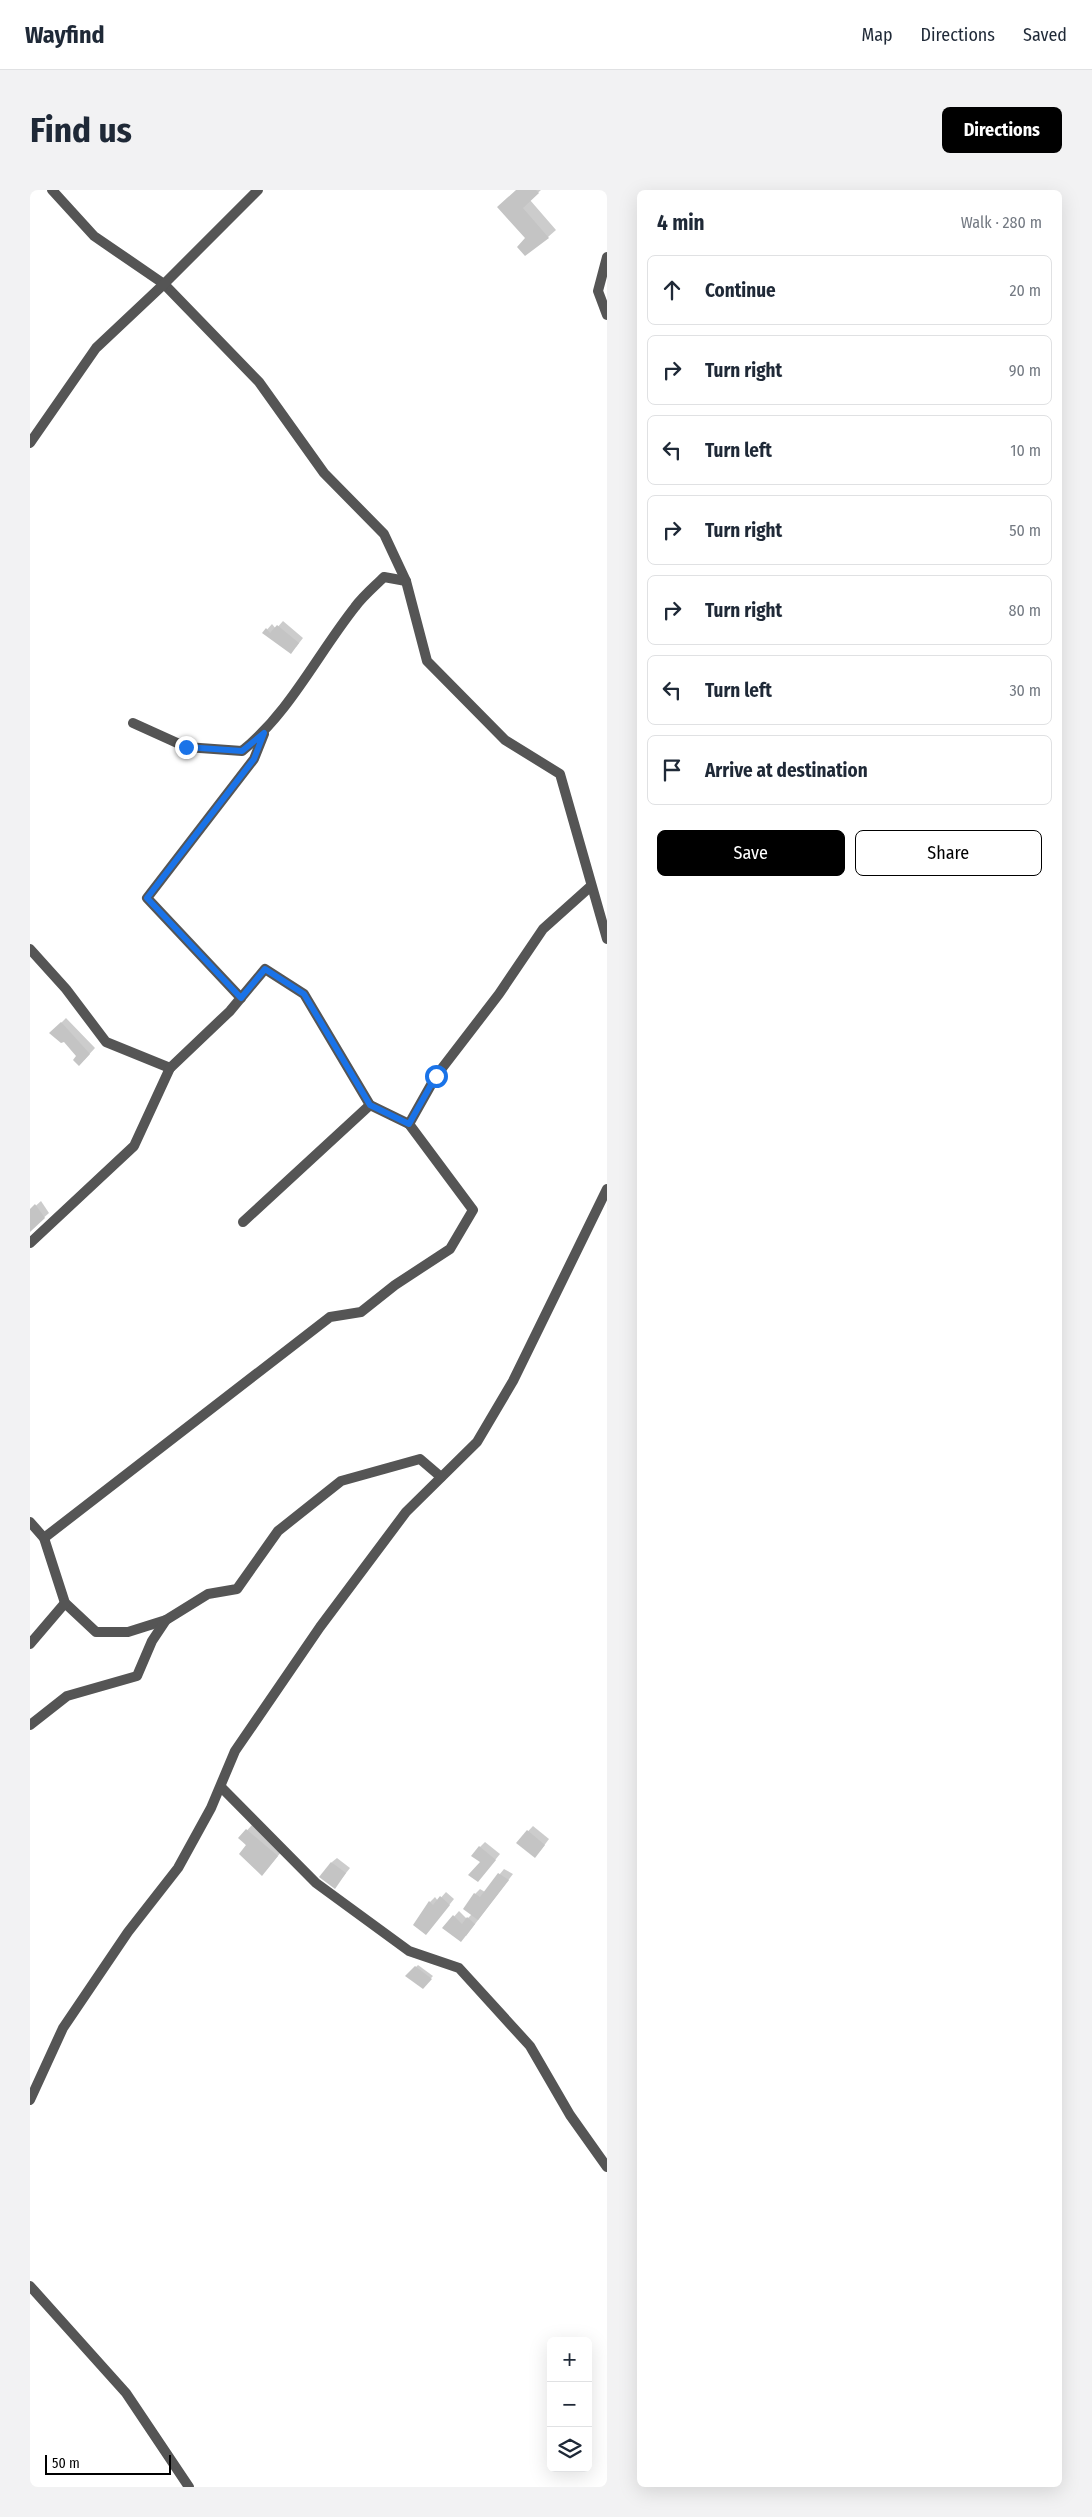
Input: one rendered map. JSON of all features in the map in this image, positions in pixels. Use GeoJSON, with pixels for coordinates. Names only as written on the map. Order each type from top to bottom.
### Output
{"type":"FeatureCollection","features":[{"type":"Feature","properties":{"kind":"street"},"geometry":{"type":"LineString","coordinates":[[52,190],[94,236],[164,284],[259,382],[324,473],[384,534],[406,581],[427,661],[505,740],[560,774],[607,939]]}},
{"type":"Feature","properties":{"kind":"street"},"geometry":{"type":"LineString","coordinates":[[30,442],[96,348],[164,284],[258,190]]}},
{"type":"Feature","properties":{"kind":"street"},"geometry":{"type":"LineString","coordinates":[[607,257],[598,291],[607,315]]}},
{"type":"Feature","properties":{"kind":"street"},"geometry":{"type":"LineString","coordinates":[[133,723],[186,747],[242,751],[264,733],[307,677],[355,606],[384,577],[406,581]]}},
{"type":"Feature","properties":{"kind":"street"},"geometry":{"type":"LineString","coordinates":[[241,998],[147,898],[254,759],[264,733]]}},
{"type":"Feature","properties":{"kind":"street"},"geometry":{"type":"LineString","coordinates":[[409,1124],[436,1076],[499,994],[543,929],[591,886]]}},
{"type":"Feature","properties":{"kind":"street"},"geometry":{"type":"LineString","coordinates":[[30,949],[66,989],[106,1042],[170,1068]]}},
{"type":"Feature","properties":{"kind":"street"},"geometry":{"type":"LineString","coordinates":[[30,1243],[134,1146],[170,1068],[205,1036],[265,969],[304,994],[370,1105],[409,1124],[473,1210],[450,1249],[395,1285],[361,1312],[330,1317],[44,1538]]}},
{"type":"Feature","properties":{"kind":"street"},"geometry":{"type":"LineString","coordinates":[[243,1222],[370,1105]]}},
{"type":"Feature","properties":{"kind":"street"},"geometry":{"type":"LineString","coordinates":[[30,2100],[63,2028],[128,1932],[178,1868],[221,1787],[235,1751],[320,1627],[406,1512],[478,1442],[513,1381],[607,1189]]}},
{"type":"Feature","properties":{"kind":"street"},"geometry":{"type":"LineString","coordinates":[[30,1522],[44,1538],[65,1603],[96,1632],[128,1632],[166,1620],[208,1594],[237,1589],[278,1531],[341,1481],[420,1459],[441,1477]]}},
{"type":"Feature","properties":{"kind":"street"},"geometry":{"type":"LineString","coordinates":[[30,1644],[65,1603]]}},
{"type":"Feature","properties":{"kind":"street"},"geometry":{"type":"LineString","coordinates":[[30,1725],[67,1696],[137,1676],[152,1642],[166,1620]]}},
{"type":"Feature","properties":{"kind":"street"},"geometry":{"type":"LineString","coordinates":[[221,1787],[316,1883],[409,1951],[459,1968],[530,2046],[570,2115],[607,2167]]}},
{"type":"Feature","properties":{"kind":"street"},"geometry":{"type":"LineString","coordinates":[[30,2286],[126,2393],[189,2487]]}},
{"type":"Feature","properties":{"kind":"building"},"geometry":{"type":"Polygon","coordinates":[[[516,190],[536,190],[539,193],[523,208],[549,238],[525,256],[517,247],[525,238],[497,207],[516,190]]]}},
{"type":"Feature","properties":{"kind":"building"},"geometry":{"type":"Polygon","coordinates":[[[277,625],[299,643],[291,654],[262,633],[266,628],[270,633],[277,625]]]}},
{"type":"Feature","properties":{"kind":"building"},"geometry":{"type":"Polygon","coordinates":[[[61,1022],[90,1054],[79,1066],[73,1060],[76,1056],[64,1042],[61,1043],[49,1033],[61,1022]]]}},
{"type":"Feature","properties":{"kind":"building"},"geometry":{"type":"Polygon","coordinates":[[[35,1204],[45,1218],[30,1232],[30,1209],[35,1204]]]}},
{"type":"Feature","properties":{"kind":"building"},"geometry":{"type":"Polygon","coordinates":[[[246,1829],[278,1856],[262,1876],[239,1854],[246,1845],[238,1838],[246,1829]]]}},
{"type":"Feature","properties":{"kind":"building"},"geometry":{"type":"Polygon","coordinates":[[[527,1830],[545,1845],[535,1858],[516,1843],[527,1830]]]}},
{"type":"Feature","properties":{"kind":"building"},"geometry":{"type":"Polygon","coordinates":[[[479,1846],[496,1860],[478,1882],[468,1875],[480,1862],[471,1856],[479,1846]]]}},
{"type":"Feature","properties":{"kind":"building"},"geometry":{"type":"Polygon","coordinates":[[[331,1862],[346,1873],[335,1889],[319,1877],[331,1862]]]}},
{"type":"Feature","properties":{"kind":"building"},"geometry":{"type":"Polygon","coordinates":[[[498,1873],[509,1880],[478,1920],[463,1909],[474,1893],[480,1897],[498,1873]]]}},
{"type":"Feature","properties":{"kind":"building"},"geometry":{"type":"Polygon","coordinates":[[[440,1896],[450,1905],[426,1935],[413,1925],[429,1901],[433,1905],[440,1896]]]}},
{"type":"Feature","properties":{"kind":"building"},"geometry":{"type":"Polygon","coordinates":[[[453,1915],[462,1924],[467,1917],[475,1924],[461,1942],[442,1928],[453,1915]]]}},
{"type":"Feature","properties":{"kind":"building"},"geometry":{"type":"Polygon","coordinates":[[[415,1966],[432,1979],[423,1989],[405,1976],[415,1966]]]}},
{"type":"Feature","properties":{"kind":"route"},"geometry":{"type":"LineString","coordinates":[[186,747],[242,751],[264,733],[254,759],[147,898],[241,998],[265,969],[304,994],[370,1105],[409,1124],[436,1076]]}}]}
